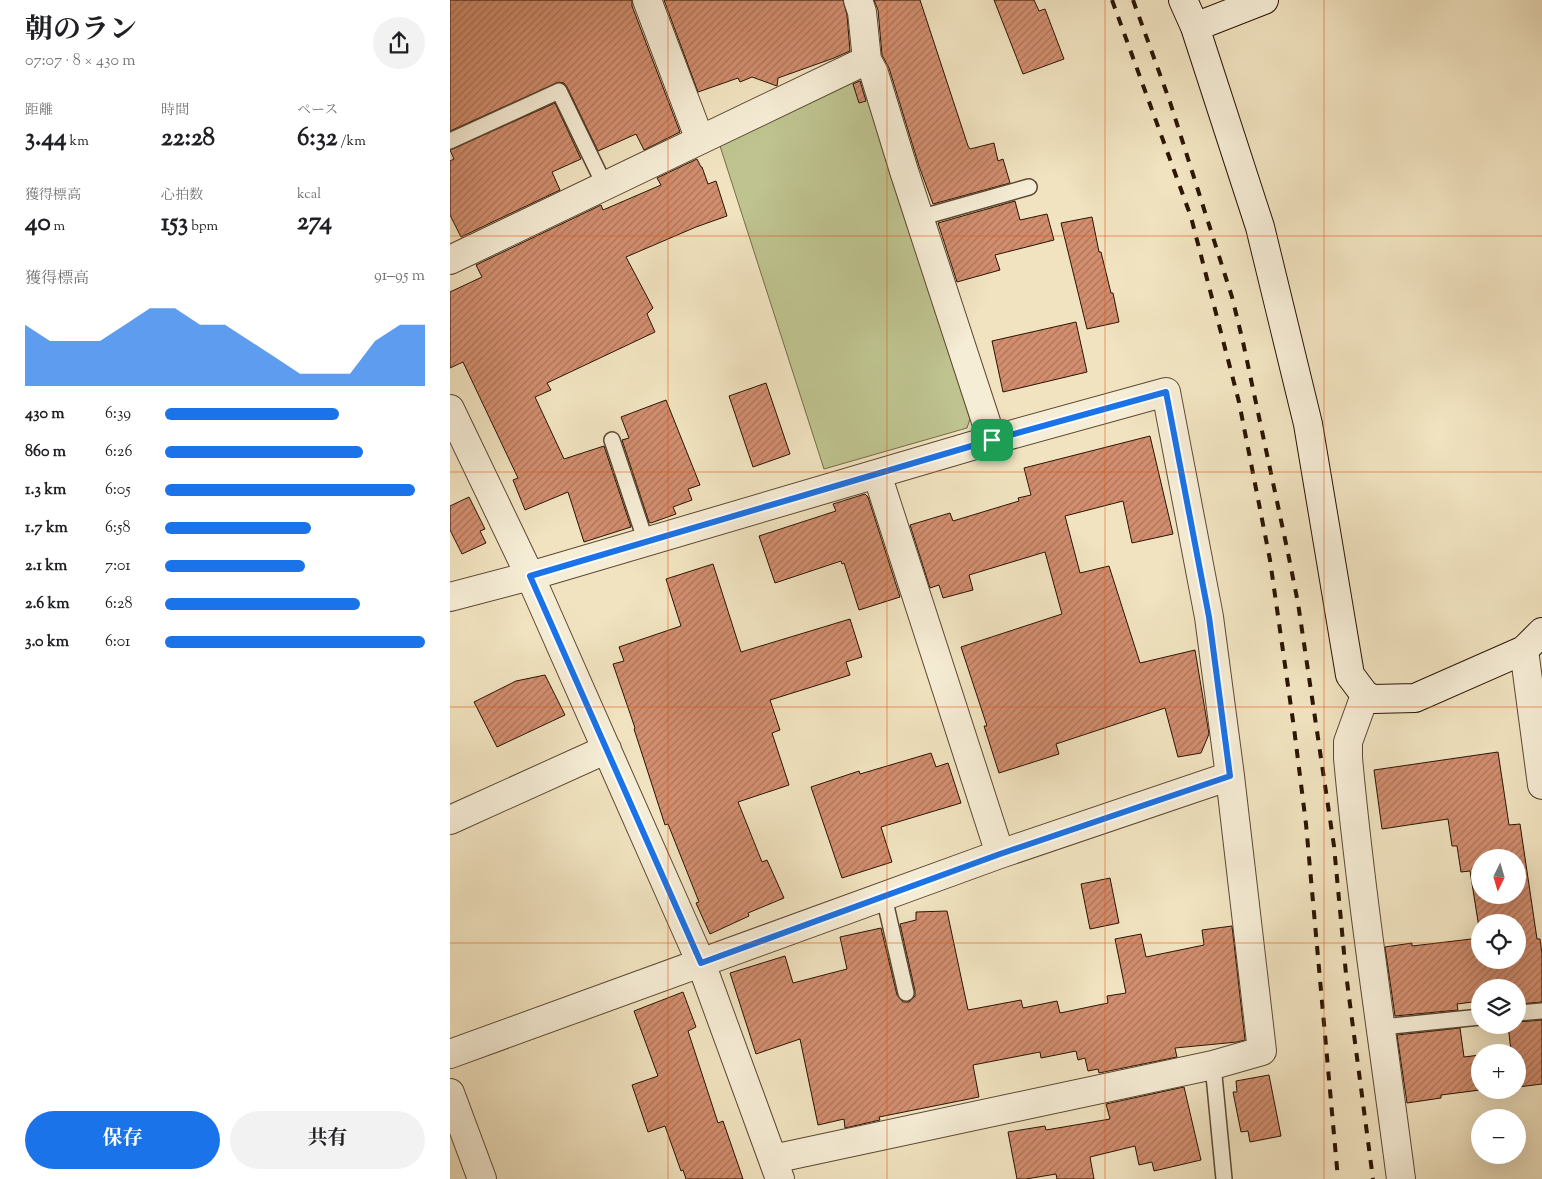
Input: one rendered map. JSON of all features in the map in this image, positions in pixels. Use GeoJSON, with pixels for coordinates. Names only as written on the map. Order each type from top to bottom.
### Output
{"type":"FeatureCollection","features":[{"type":"Feature","properties":{"kind":"street"},"geometry":{"type":"LineString","coordinates":[[647,0],[700,140]]}},
{"type":"Feature","properties":{"kind":"street"},"geometry":{"type":"LineString","coordinates":[[858,0],[862,12],[867,60],[874,73],[919,218],[992,440]]}},
{"type":"Feature","properties":{"kind":"street"},"geometry":{"type":"LineString","coordinates":[[1183,0],[1195,27],[1260,227],[1308,424],[1350,675],[1365,695],[1373,699],[1414,698],[1533,641],[1542,785]]}},
{"type":"Feature","properties":{"kind":"street"},"geometry":{"type":"LineString","coordinates":[[1195,27],[1264,0]]}},
{"type":"Feature","properties":{"kind":"street"},"geometry":{"type":"LineString","coordinates":[[450,260],[867,60]]}},
{"type":"Feature","properties":{"kind":"street"},"geometry":{"type":"LineString","coordinates":[[450,410],[530,576],[701,963],[777,1169],[1213,1065],[1262,1051],[1230,776],[1209,617],[1166,392],[992,440],[530,576],[450,597]]}},
{"type":"Feature","properties":{"kind":"street"},"geometry":{"type":"LineString","coordinates":[[877,474],[1000,854]]}},
{"type":"Feature","properties":{"kind":"street"},"geometry":{"type":"LineString","coordinates":[[1365,695],[1348,742],[1348,758],[1367,931],[1382,1027],[1401,1179]]}},
{"type":"Feature","properties":{"kind":"street"},"geometry":{"type":"LineString","coordinates":[[450,820],[607,749]]}},
{"type":"Feature","properties":{"kind":"street"},"geometry":{"type":"LineString","coordinates":[[450,1054],[1000,854],[1230,776]]}},
{"type":"Feature","properties":{"kind":"street"},"geometry":{"type":"LineString","coordinates":[[450,1093],[482,1179]]}},
{"type":"Feature","properties":{"kind":"lane"},"geometry":{"type":"LineString","coordinates":[[450,141],[559,91],[605,186]]}},
{"type":"Feature","properties":{"kind":"lane"},"geometry":{"type":"LineString","coordinates":[[919,218],[1030,186]]}},
{"type":"Feature","properties":{"kind":"lane"},"geometry":{"type":"LineString","coordinates":[[612,440],[646,542]]}},
{"type":"Feature","properties":{"kind":"lane"},"geometry":{"type":"LineString","coordinates":[[884,897],[906,993]]}},
{"type":"Feature","properties":{"kind":"lane"},"geometry":{"type":"LineString","coordinates":[[1526,1012],[1542,1011]]}},
{"type":"Feature","properties":{"kind":"lane"},"geometry":{"type":"LineString","coordinates":[[1382,1027],[1471,1018]]}},
{"type":"Feature","properties":{"kind":"lane"},"geometry":{"type":"LineString","coordinates":[[1213,1065],[1224,1179]]}},
{"type":"Feature","properties":{"kind":"green space"},"geometry":{"type":"Polygon","coordinates":[[[856,80],[864,83],[970,419],[967,428],[824,469],[720,146],[856,80]]]}},
{"type":"Feature","properties":{"kind":"building"},"geometry":{"type":"Polygon","coordinates":[[[450,0],[632,0],[632,6],[680,132],[644,150],[636,134],[598,151],[567,87],[564,83],[559,82],[450,131],[450,0]]]}},
{"type":"Feature","properties":{"kind":"building"},"geometry":{"type":"Polygon","coordinates":[[[664,0],[843,0],[847,15],[850,51],[778,78],[777,86],[752,77],[740,82],[738,78],[698,92],[664,0]]]}},
{"type":"Feature","properties":{"kind":"building"},"geometry":{"type":"Polygon","coordinates":[[[874,0],[920,0],[968,146],[970,149],[994,143],[998,161],[1003,159],[1010,183],[933,204],[919,166],[889,68],[882,55],[878,10],[874,0]]]}},
{"type":"Feature","properties":{"kind":"building"},"geometry":{"type":"Polygon","coordinates":[[[994,0],[1034,0],[1039,11],[1045,9],[1064,59],[1023,74],[994,0]]]}},
{"type":"Feature","properties":{"kind":"building"},"geometry":{"type":"Polygon","coordinates":[[[860,81],[866,101],[859,103],[853,84],[860,81]]]}},
{"type":"Feature","properties":{"kind":"building"},"geometry":{"type":"Polygon","coordinates":[[[555,103],[581,159],[552,172],[560,190],[461,237],[450,215],[450,161],[454,159],[450,150],[555,103]]]}},
{"type":"Feature","properties":{"kind":"building"},"geometry":{"type":"Polygon","coordinates":[[[697,159],[708,184],[716,181],[727,216],[626,257],[653,308],[647,314],[655,332],[547,383],[551,390],[535,397],[564,459],[604,446],[631,527],[584,542],[568,492],[525,510],[513,480],[518,478],[463,362],[450,368],[450,292],[482,277],[476,265],[601,205],[603,210],[661,185],[657,178],[697,159]]]}},
{"type":"Feature","properties":{"kind":"building"},"geometry":{"type":"Polygon","coordinates":[[[1015,201],[1020,220],[1047,214],[1054,240],[995,255],[1000,270],[957,282],[938,223],[1015,201]]]}},
{"type":"Feature","properties":{"kind":"building"},"geometry":{"type":"Polygon","coordinates":[[[1092,217],[1099,252],[1101,252],[1111,293],[1113,293],[1119,322],[1087,329],[1061,223],[1092,217]]]}},
{"type":"Feature","properties":{"kind":"building"},"geometry":{"type":"Polygon","coordinates":[[[1076,322],[1087,372],[1003,392],[992,341],[1076,322]]]}},
{"type":"Feature","properties":{"kind":"building"},"geometry":{"type":"Polygon","coordinates":[[[766,383],[790,454],[753,467],[729,396],[766,383]]]}},
{"type":"Feature","properties":{"kind":"building"},"geometry":{"type":"Polygon","coordinates":[[[666,400],[700,485],[688,489],[692,500],[673,507],[676,514],[651,523],[649,522],[622,440],[629,438],[621,417],[666,400]]]}},
{"type":"Feature","properties":{"kind":"building"},"geometry":{"type":"Polygon","coordinates":[[[1150,436],[1173,534],[1132,543],[1123,501],[1065,516],[1080,573],[1109,566],[1140,663],[1195,650],[1209,734],[1201,753],[1178,757],[1165,708],[1056,744],[1059,754],[999,773],[984,726],[987,726],[961,647],[1062,614],[1045,552],[969,575],[973,590],[943,598],[939,585],[930,588],[910,525],[950,513],[953,521],[1019,501],[1018,498],[1031,495],[1024,468],[1150,436]]]}},
{"type":"Feature","properties":{"kind":"building"},"geometry":{"type":"Polygon","coordinates":[[[865,494],[868,497],[900,597],[859,610],[844,563],[842,564],[841,561],[775,583],[759,536],[836,511],[833,504],[865,494]]]}},
{"type":"Feature","properties":{"kind":"building"},"geometry":{"type":"Polygon","coordinates":[[[469,497],[485,529],[480,531],[486,543],[462,554],[450,530],[450,506],[469,497]]]}},
{"type":"Feature","properties":{"kind":"building"},"geometry":{"type":"Polygon","coordinates":[[[713,564],[741,652],[850,619],[862,657],[846,662],[850,675],[770,700],[780,730],[772,733],[789,785],[738,802],[762,862],[767,860],[784,898],[748,913],[749,916],[710,934],[696,903],[699,902],[668,824],[665,825],[613,664],[624,661],[619,647],[681,626],[666,579],[713,564]]]}},
{"type":"Feature","properties":{"kind":"building"},"geometry":{"type":"Polygon","coordinates":[[[545,675],[565,715],[497,747],[474,702],[516,681],[545,675]]]}},
{"type":"Feature","properties":{"kind":"building"},"geometry":{"type":"Polygon","coordinates":[[[1498,752],[1509,825],[1520,824],[1524,849],[1471,849],[1471,877],[1470,871],[1461,872],[1457,846],[1452,846],[1448,819],[1382,829],[1374,770],[1498,752]]]}},
{"type":"Feature","properties":{"kind":"building"},"geometry":{"type":"Polygon","coordinates":[[[931,753],[936,767],[948,763],[961,803],[881,827],[892,862],[842,878],[811,787],[859,771],[860,774],[931,753]]]}},
{"type":"Feature","properties":{"kind":"building"},"geometry":{"type":"Polygon","coordinates":[[[1526,865],[1537,939],[1540,939],[1542,954],[1542,1002],[1526,1003],[1526,979],[1471,979],[1471,1002],[1457,1004],[1458,1010],[1395,1016],[1385,947],[1412,943],[1412,946],[1471,939],[1471,969],[1526,969],[1526,914],[1477,914],[1475,904],[1526,904],[1526,865]]]}},
{"type":"Feature","properties":{"kind":"building"},"geometry":{"type":"Polygon","coordinates":[[[1110,878],[1119,923],[1090,929],[1081,884],[1110,878]]]}},
{"type":"Feature","properties":{"kind":"building"},"geometry":{"type":"Polygon","coordinates":[[[947,911],[968,1010],[1021,1000],[1023,1008],[1057,1001],[1060,1013],[1108,1003],[1107,996],[1126,993],[1115,939],[1141,934],[1146,957],[1204,945],[1202,930],[1232,926],[1245,1040],[1175,1048],[1177,1057],[1099,1073],[1098,1069],[1088,1071],[1085,1058],[1078,1060],[1076,1051],[1041,1058],[1040,1052],[973,1065],[979,1097],[879,1117],[880,1120],[845,1128],[844,1119],[818,1125],[800,1039],[756,1054],[730,973],[785,956],[793,983],[847,969],[840,937],[881,928],[897,995],[903,1002],[909,1002],[915,996],[915,991],[900,924],[916,920],[916,912],[947,911]]]}},
{"type":"Feature","properties":{"kind":"building"},"geometry":{"type":"Polygon","coordinates":[[[683,992],[696,1027],[688,1031],[718,1123],[723,1121],[743,1179],[686,1179],[683,1170],[681,1171],[665,1126],[648,1132],[632,1085],[658,1076],[634,1011],[683,992]]]}},
{"type":"Feature","properties":{"kind":"building"},"geometry":{"type":"Polygon","coordinates":[[[1542,1020],[1542,1084],[1526,1086],[1526,1044],[1510,1044],[1509,1034],[1526,1034],[1526,1021],[1542,1020]]]}},
{"type":"Feature","properties":{"kind":"building"},"geometry":{"type":"Polygon","coordinates":[[[1460,1028],[1464,1057],[1471,1056],[1471,1091],[1441,1095],[1441,1098],[1407,1103],[1397,1035],[1460,1028]]]}},
{"type":"Feature","properties":{"kind":"building"},"geometry":{"type":"Polygon","coordinates":[[[1269,1075],[1281,1136],[1250,1142],[1248,1131],[1241,1132],[1233,1092],[1237,1092],[1236,1081],[1269,1075]]]}},
{"type":"Feature","properties":{"kind":"building"},"geometry":{"type":"Polygon","coordinates":[[[1184,1087],[1201,1160],[1154,1171],[1152,1162],[1139,1165],[1135,1146],[1090,1157],[1094,1179],[1057,1179],[1056,1174],[1017,1179],[1008,1132],[1045,1126],[1046,1130],[1110,1119],[1106,1104],[1184,1087]]]}},
{"type":"Feature","properties":{"kind":"railway"},"geometry":{"type":"LineString","coordinates":[[1112,0],[1191,217],[1239,402],[1270,560],[1306,824],[1338,1179]]}},
{"type":"Feature","properties":{"kind":"railway"},"geometry":{"type":"LineString","coordinates":[[1133,0],[1170,102],[1232,297],[1288,553],[1298,603],[1334,846],[1346,974],[1373,1179]]}},
{"type":"Feature","properties":{"kind":"route"},"geometry":{"type":"LineString","coordinates":[[1166,392],[1209,617],[1230,776],[1000,854],[701,963],[530,576],[992,440],[1166,392]]}}]}
